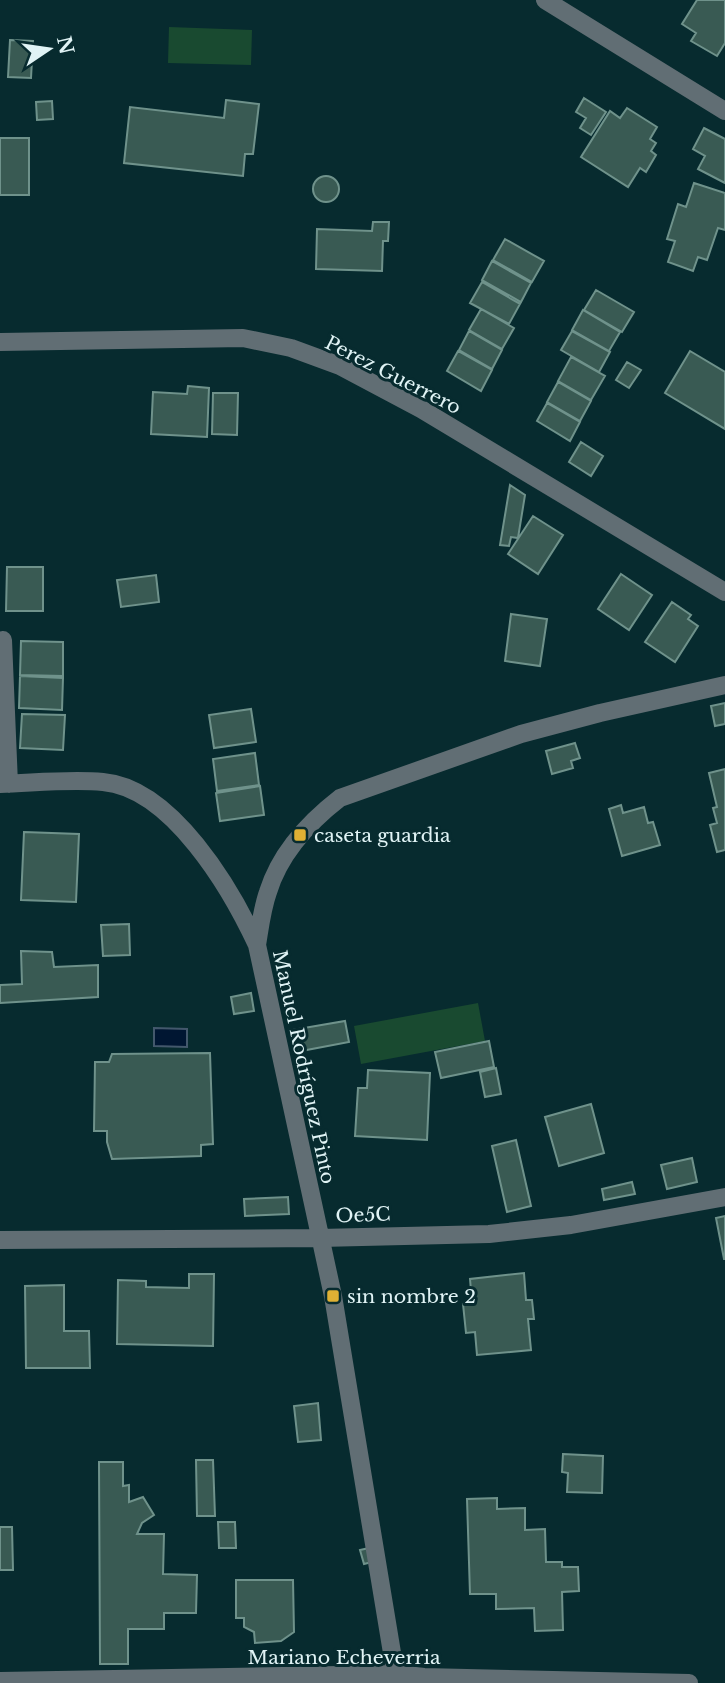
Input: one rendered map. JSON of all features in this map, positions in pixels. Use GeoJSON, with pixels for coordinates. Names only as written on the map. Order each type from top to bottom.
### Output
{"type":"FeatureCollection","features":[{"type":"Feature","properties":{"kind":"street"},"geometry":{"type":"LineString","coordinates":[[545,0],[725,111]]}},
{"type":"Feature","properties":{"kind":"street","name":"Perez Guerrero"},"geometry":{"type":"LineString","coordinates":[[0,342],[243,338],[291,348],[340,366],[421,409],[725,592]]}},
{"type":"Feature","properties":{"kind":"street"},"geometry":{"type":"LineString","coordinates":[[3,640],[4,784],[105,782],[140,794],[176,823],[216,869],[239,907],[257,945]]}},
{"type":"Feature","properties":{"kind":"street","name":"Manuel Rodríguez Pinto"},"geometry":{"type":"LineString","coordinates":[[397,1679],[333,1296],[257,945],[268,891],[282,862],[300,835],[340,798],[521,734],[725,685]]}},
{"type":"Feature","properties":{"kind":"street","name":"Oe5C"},"geometry":{"type":"LineString","coordinates":[[0,1240],[489,1234],[571,1225],[725,1197]]}},
{"type":"Feature","properties":{"kind":"street","name":"Mariano Echeverria"},"geometry":{"type":"LineString","coordinates":[[0,1681],[424,1677],[689,1683]]}},
{"type":"Feature","properties":{"kind":"green space"},"geometry":{"type":"Polygon","coordinates":[[[169,27],[252,30],[251,65],[168,63],[169,27]]]}},
{"type":"Feature","properties":{"kind":"green space"},"geometry":{"type":"Polygon","coordinates":[[[478,1003],[485,1041],[361,1064],[354,1026],[478,1003]]]}},
{"type":"Feature","properties":{"kind":"water"},"geometry":{"type":"Polygon","coordinates":[[[154,1028],[187,1029],[187,1047],[154,1046],[154,1028]]]}},
{"type":"Feature","properties":{"kind":"building"},"geometry":{"type":"Polygon","coordinates":[[[697,0],[725,0],[725,43],[717,56],[691,41],[696,33],[682,24],[697,0]]]}},
{"type":"Feature","properties":{"kind":"building"},"geometry":{"type":"Polygon","coordinates":[[[10,40],[33,41],[31,78],[8,77],[10,40]]]}},
{"type":"Feature","properties":{"kind":"building"},"geometry":{"type":"Polygon","coordinates":[[[584,98],[606,112],[591,135],[580,128],[586,118],[576,112],[584,98]]]}},
{"type":"Feature","properties":{"kind":"building"},"geometry":{"type":"Polygon","coordinates":[[[226,100],[259,104],[253,154],[245,154],[243,176],[124,163],[130,107],[224,118],[226,100]]]}},
{"type":"Feature","properties":{"kind":"building"},"geometry":{"type":"Polygon","coordinates":[[[52,101],[53,119],[37,120],[36,102],[52,101]]]}},
{"type":"Feature","properties":{"kind":"building"},"geometry":{"type":"Polygon","coordinates":[[[627,108],[657,127],[650,139],[656,143],[651,151],[656,155],[646,172],[640,168],[628,187],[581,157],[610,111],[620,118],[627,108]]]}},
{"type":"Feature","properties":{"kind":"building"},"geometry":{"type":"Polygon","coordinates":[[[704,128],[725,139],[725,183],[698,169],[705,156],[693,149],[704,128]]]}},
{"type":"Feature","properties":{"kind":"building"},"geometry":{"type":"Polygon","coordinates":[[[0,138],[29,138],[29,195],[0,195],[0,138]]]}},
{"type":"Feature","properties":{"kind":"building"},"geometry":{"type":"Polygon","coordinates":[[[326,176],[335,180],[339,189],[335,198],[326,202],[317,198],[313,189],[317,180],[326,176]]]}},
{"type":"Feature","properties":{"kind":"building"},"geometry":{"type":"Polygon","coordinates":[[[694,183],[725,193],[725,230],[718,228],[707,260],[698,257],[693,271],[668,262],[675,241],[667,239],[678,204],[686,207],[694,183]]]}},
{"type":"Feature","properties":{"kind":"building"},"geometry":{"type":"Polygon","coordinates":[[[373,222],[389,222],[388,241],[383,241],[382,271],[316,269],[317,229],[372,231],[373,222]]]}},
{"type":"Feature","properties":{"kind":"building"},"geometry":{"type":"Polygon","coordinates":[[[505,239],[544,261],[532,282],[493,260],[505,239]]]}},
{"type":"Feature","properties":{"kind":"building"},"geometry":{"type":"Polygon","coordinates":[[[492,261],[531,283],[521,302],[482,280],[492,261]]]}},
{"type":"Feature","properties":{"kind":"building"},"geometry":{"type":"Polygon","coordinates":[[[482,282],[520,304],[509,324],[470,303],[482,282]]]}},
{"type":"Feature","properties":{"kind":"building"},"geometry":{"type":"Polygon","coordinates":[[[596,290],[634,312],[622,332],[584,310],[596,290]]]}},
{"type":"Feature","properties":{"kind":"building"},"geometry":{"type":"Polygon","coordinates":[[[481,309],[514,328],[502,349],[469,330],[481,309]]]}},
{"type":"Feature","properties":{"kind":"building"},"geometry":{"type":"Polygon","coordinates":[[[583,310],[620,332],[609,351],[572,330],[583,310]]]}},
{"type":"Feature","properties":{"kind":"building"},"geometry":{"type":"Polygon","coordinates":[[[469,331],[502,350],[492,369],[459,350],[469,331]]]}},
{"type":"Feature","properties":{"kind":"building"},"geometry":{"type":"Polygon","coordinates":[[[572,331],[610,352],[599,372],[561,350],[572,331]]]}},
{"type":"Feature","properties":{"kind":"building"},"geometry":{"type":"Polygon","coordinates":[[[458,351],[492,370],[481,391],[447,371],[458,351]]]}},
{"type":"Feature","properties":{"kind":"building"},"geometry":{"type":"Polygon","coordinates":[[[690,351],[725,372],[725,429],[665,393],[690,351]]]}},
{"type":"Feature","properties":{"kind":"building"},"geometry":{"type":"Polygon","coordinates":[[[571,357],[605,376],[591,400],[558,381],[571,357]]]}},
{"type":"Feature","properties":{"kind":"building"},"geometry":{"type":"Polygon","coordinates":[[[627,362],[641,370],[629,388],[616,380],[627,362]]]}},
{"type":"Feature","properties":{"kind":"building"},"geometry":{"type":"Polygon","coordinates":[[[558,382],[591,401],[580,421],[547,402],[558,382]]]}},
{"type":"Feature","properties":{"kind":"building"},"geometry":{"type":"Polygon","coordinates":[[[188,386],[209,388],[207,437],[151,434],[153,392],[187,394],[188,386]]]}},
{"type":"Feature","properties":{"kind":"building"},"geometry":{"type":"Polygon","coordinates":[[[213,393],[238,393],[237,435],[212,434],[213,393]]]}},
{"type":"Feature","properties":{"kind":"building"},"geometry":{"type":"Polygon","coordinates":[[[547,403],[580,422],[570,441],[537,421],[547,403]]]}},
{"type":"Feature","properties":{"kind":"building"},"geometry":{"type":"Polygon","coordinates":[[[581,442],[603,456],[591,476],[569,462],[581,442]]]}},
{"type":"Feature","properties":{"kind":"building"},"geometry":{"type":"Polygon","coordinates":[[[510,485],[525,495],[518,538],[511,537],[509,546],[500,545],[510,485]]]}},
{"type":"Feature","properties":{"kind":"building"},"geometry":{"type":"Polygon","coordinates":[[[533,516],[563,535],[538,574],[508,554],[533,516]]]}},
{"type":"Feature","properties":{"kind":"building"},"geometry":{"type":"Polygon","coordinates":[[[7,567],[43,567],[43,611],[6,611],[7,567]]]}},
{"type":"Feature","properties":{"kind":"building"},"geometry":{"type":"Polygon","coordinates":[[[621,574],[652,595],[629,630],[598,609],[621,574]]]}},
{"type":"Feature","properties":{"kind":"building"},"geometry":{"type":"Polygon","coordinates":[[[156,575],[159,602],[121,607],[117,580],[156,575]]]}},
{"type":"Feature","properties":{"kind":"building"},"geometry":{"type":"Polygon","coordinates":[[[672,602],[691,615],[688,619],[698,626],[675,662],[645,642],[672,602]]]}},
{"type":"Feature","properties":{"kind":"building"},"geometry":{"type":"Polygon","coordinates":[[[511,614],[547,619],[540,666],[505,661],[511,614]]]}},
{"type":"Feature","properties":{"kind":"building"},"geometry":{"type":"Polygon","coordinates":[[[21,641],[63,642],[63,676],[20,675],[21,641]]]}},
{"type":"Feature","properties":{"kind":"building"},"geometry":{"type":"Polygon","coordinates":[[[20,676],[63,678],[62,710],[19,708],[20,676]]]}},
{"type":"Feature","properties":{"kind":"building"},"geometry":{"type":"Polygon","coordinates":[[[725,703],[725,724],[715,726],[711,706],[725,703]]]}},
{"type":"Feature","properties":{"kind":"building"},"geometry":{"type":"Polygon","coordinates":[[[251,709],[256,742],[214,748],[209,715],[251,709]]]}},
{"type":"Feature","properties":{"kind":"building"},"geometry":{"type":"Polygon","coordinates":[[[22,714],[65,715],[63,750],[20,748],[22,714]]]}},
{"type":"Feature","properties":{"kind":"building"},"geometry":{"type":"Polygon","coordinates":[[[575,743],[580,758],[571,761],[573,768],[552,774],[546,751],[575,743]]]}},
{"type":"Feature","properties":{"kind":"building"},"geometry":{"type":"Polygon","coordinates":[[[255,753],[259,785],[217,791],[213,759],[255,753]]]}},
{"type":"Feature","properties":{"kind":"building"},"geometry":{"type":"Polygon","coordinates":[[[725,769],[725,850],[717,852],[710,825],[717,823],[713,808],[717,807],[709,773],[725,769]]]}},
{"type":"Feature","properties":{"kind":"building"},"geometry":{"type":"Polygon","coordinates":[[[260,786],[264,815],[220,821],[216,793],[260,786]]]}},
{"type":"Feature","properties":{"kind":"building"},"geometry":{"type":"Polygon","coordinates":[[[621,805],[623,813],[644,807],[648,823],[653,822],[660,845],[622,856],[609,809],[621,805]]]}},
{"type":"Feature","properties":{"kind":"building"},"geometry":{"type":"Polygon","coordinates":[[[24,832],[79,834],[76,902],[21,900],[24,832]]]}},
{"type":"Feature","properties":{"kind":"building"},"geometry":{"type":"Polygon","coordinates":[[[129,924],[130,955],[103,956],[101,925],[129,924]]]}},
{"type":"Feature","properties":{"kind":"building"},"geometry":{"type":"Polygon","coordinates":[[[21,951],[52,952],[54,967],[98,965],[98,997],[0,1003],[0,985],[22,984],[21,951]]]}},
{"type":"Feature","properties":{"kind":"building"},"geometry":{"type":"Polygon","coordinates":[[[251,993],[254,1011],[234,1014],[231,997],[251,993]]]}},
{"type":"Feature","properties":{"kind":"building"},"geometry":{"type":"Polygon","coordinates":[[[345,1021],[349,1042],[296,1052],[292,1030],[345,1021]]]}},
{"type":"Feature","properties":{"kind":"building"},"geometry":{"type":"Polygon","coordinates":[[[489,1041],[494,1067],[441,1078],[435,1052],[489,1041]]]}},
{"type":"Feature","properties":{"kind":"building"},"geometry":{"type":"Polygon","coordinates":[[[210,1053],[213,1144],[201,1145],[201,1156],[112,1159],[107,1131],[94,1131],[95,1062],[109,1062],[112,1054],[210,1053]]]}},
{"type":"Feature","properties":{"kind":"building"},"geometry":{"type":"Polygon","coordinates":[[[496,1068],[501,1094],[485,1097],[480,1072],[496,1068]]]}},
{"type":"Feature","properties":{"kind":"building"},"geometry":{"type":"Polygon","coordinates":[[[368,1070],[430,1073],[427,1140],[355,1136],[358,1088],[367,1088],[368,1070]]]}},
{"type":"Feature","properties":{"kind":"building"},"geometry":{"type":"Polygon","coordinates":[[[591,1104],[604,1153],[559,1166],[545,1117],[591,1104]]]}},
{"type":"Feature","properties":{"kind":"building"},"geometry":{"type":"Polygon","coordinates":[[[516,1140],[531,1206],[507,1212],[492,1146],[516,1140]]]}},
{"type":"Feature","properties":{"kind":"building"},"geometry":{"type":"Polygon","coordinates":[[[692,1158],[697,1182],[667,1189],[661,1165],[692,1158]]]}},
{"type":"Feature","properties":{"kind":"building"},"geometry":{"type":"Polygon","coordinates":[[[632,1182],[635,1194],[604,1200],[602,1189],[632,1182]]]}},
{"type":"Feature","properties":{"kind":"building"},"geometry":{"type":"Polygon","coordinates":[[[288,1197],[289,1214],[245,1216],[244,1199],[288,1197]]]}},
{"type":"Feature","properties":{"kind":"building"},"geometry":{"type":"Polygon","coordinates":[[[725,1216],[725,1259],[724,1259],[716,1218],[725,1216]]]}},
{"type":"Feature","properties":{"kind":"building"},"geometry":{"type":"Polygon","coordinates":[[[524,1273],[526,1300],[532,1300],[534,1319],[528,1319],[531,1350],[477,1355],[475,1332],[466,1333],[463,1304],[472,1303],[470,1279],[524,1273]]]}},
{"type":"Feature","properties":{"kind":"building"},"geometry":{"type":"Polygon","coordinates":[[[189,1274],[214,1274],[213,1346],[117,1344],[118,1280],[146,1281],[146,1287],[189,1288],[189,1274]]]}},
{"type":"Feature","properties":{"kind":"building"},"geometry":{"type":"Polygon","coordinates":[[[64,1285],[64,1331],[89,1331],[90,1368],[26,1368],[25,1286],[64,1285]]]}},
{"type":"Feature","properties":{"kind":"building"},"geometry":{"type":"Polygon","coordinates":[[[318,1403],[321,1440],[298,1442],[294,1406],[318,1403]]]}},
{"type":"Feature","properties":{"kind":"building"},"geometry":{"type":"Polygon","coordinates":[[[563,1454],[603,1456],[602,1493],[567,1492],[568,1473],[562,1472],[563,1454]]]}},
{"type":"Feature","properties":{"kind":"building"},"geometry":{"type":"Polygon","coordinates":[[[196,1460],[213,1460],[215,1516],[197,1516],[196,1460]]]}},
{"type":"Feature","properties":{"kind":"building"},"geometry":{"type":"Polygon","coordinates":[[[99,1462],[123,1462],[123,1486],[129,1485],[129,1502],[143,1497],[154,1515],[142,1523],[137,1534],[164,1534],[163,1574],[197,1575],[196,1613],[164,1613],[164,1629],[128,1629],[128,1664],[100,1664],[99,1462]]]}},
{"type":"Feature","properties":{"kind":"building"},"geometry":{"type":"Polygon","coordinates":[[[497,1498],[497,1509],[525,1508],[525,1530],[545,1529],[546,1562],[562,1562],[562,1567],[578,1567],[579,1591],[562,1592],[563,1630],[535,1631],[534,1608],[496,1609],[496,1594],[470,1594],[467,1499],[497,1498]]]}},
{"type":"Feature","properties":{"kind":"building"},"geometry":{"type":"Polygon","coordinates":[[[218,1522],[235,1522],[236,1548],[219,1548],[218,1522]]]}},
{"type":"Feature","properties":{"kind":"building"},"geometry":{"type":"Polygon","coordinates":[[[0,1527],[12,1527],[13,1570],[0,1570],[0,1527]]]}},
{"type":"Feature","properties":{"kind":"building"},"geometry":{"type":"Polygon","coordinates":[[[369,1548],[372,1562],[364,1564],[360,1550],[369,1548]]]}},
{"type":"Feature","properties":{"kind":"building"},"geometry":{"type":"Polygon","coordinates":[[[236,1580],[293,1580],[294,1632],[281,1641],[255,1643],[254,1632],[244,1627],[244,1618],[236,1618],[236,1580]]]}},
{"type":"Feature","properties":{"kind":"place","name":"caseta guardia"},"geometry":{"type":"Point","coordinates":[300,835]}},
{"type":"Feature","properties":{"kind":"place","name":"sin nombre 2"},"geometry":{"type":"Point","coordinates":[333,1296]}}]}
